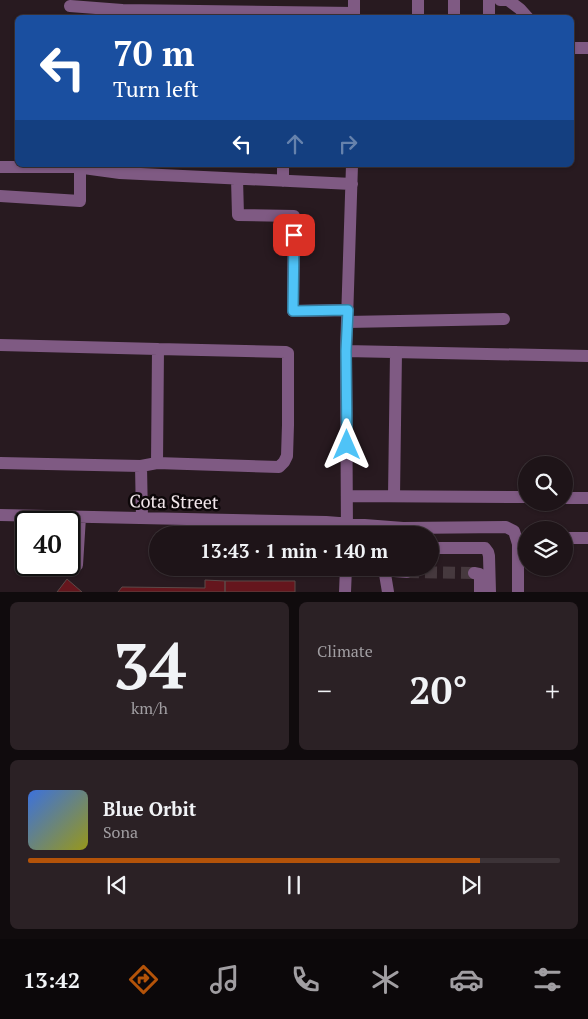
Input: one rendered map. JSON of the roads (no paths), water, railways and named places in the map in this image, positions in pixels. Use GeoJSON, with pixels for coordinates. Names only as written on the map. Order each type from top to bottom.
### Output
{"type":"FeatureCollection","features":[{"type":"Feature","properties":{"kind":"street"},"geometry":{"type":"LineString","coordinates":[[70,6],[122,14],[354,15],[354,0]]}},
{"type":"Feature","properties":{"kind":"street"},"geometry":{"type":"LineString","coordinates":[[418,0],[418,15]]}},
{"type":"Feature","properties":{"kind":"street"},"geometry":{"type":"LineString","coordinates":[[454,0],[454,15]]}},
{"type":"Feature","properties":{"kind":"street"},"geometry":{"type":"LineString","coordinates":[[489,0],[489,15]]}},
{"type":"Feature","properties":{"kind":"street"},"geometry":{"type":"LineString","coordinates":[[500,0],[508,0],[525,15]]}},
{"type":"Feature","properties":{"kind":"street"},"geometry":{"type":"LineString","coordinates":[[574,48],[588,48]]}},
{"type":"Feature","properties":{"kind":"street"},"geometry":{"type":"LineString","coordinates":[[283,167],[283,181]]}},
{"type":"Feature","properties":{"kind":"street"},"geometry":{"type":"LineString","coordinates":[[347,526],[346,351],[352,167]]}},
{"type":"Feature","properties":{"kind":"street"},"geometry":{"type":"LineString","coordinates":[[0,168],[120,169],[237,179],[352,184]]}},
{"type":"Feature","properties":{"kind":"street"},"geometry":{"type":"LineString","coordinates":[[0,196],[80,201],[80,168]]}},
{"type":"Feature","properties":{"kind":"street"},"geometry":{"type":"LineString","coordinates":[[237,179],[238,215],[294,216],[293,311],[347,316],[504,319]]}},
{"type":"Feature","properties":{"kind":"street"},"geometry":{"type":"LineString","coordinates":[[0,345],[288,353],[287,456],[279,466],[157,463],[142,466],[0,463]]}},
{"type":"Feature","properties":{"kind":"street"},"geometry":{"type":"LineString","coordinates":[[157,463],[158,349]]}},
{"type":"Feature","properties":{"kind":"street"},"geometry":{"type":"LineString","coordinates":[[346,351],[588,356]]}},
{"type":"Feature","properties":{"kind":"street"},"geometry":{"type":"LineString","coordinates":[[394,496],[396,352]]}},
{"type":"Feature","properties":{"kind":"street"},"geometry":{"type":"LineString","coordinates":[[142,466],[142,518]]}},
{"type":"Feature","properties":{"kind":"street"},"geometry":{"type":"LineString","coordinates":[[347,496],[518,497]]}},
{"type":"Feature","properties":{"kind":"street"},"geometry":{"type":"LineString","coordinates":[[573,498],[588,498]]}},
{"type":"Feature","properties":{"kind":"street","name":"Cota Street"},"geometry":{"type":"LineString","coordinates":[[0,515],[15,515]]}},
{"type":"Feature","properties":{"kind":"street","name":"Cota Street"},"geometry":{"type":"LineString","coordinates":[[80,517],[142,518],[291,526]]}},
{"type":"Feature","properties":{"kind":"street","name":"Cota Street"},"geometry":{"type":"LineString","coordinates":[[439,528],[506,527],[514,531],[518,544],[518,592]]}},
{"type":"Feature","properties":{"kind":"street"},"geometry":{"type":"LineString","coordinates":[[573,538],[588,538]]}},
{"type":"Feature","properties":{"kind":"street"},"geometry":{"type":"LineString","coordinates":[[439,548],[485,548],[489,556],[490,592]]}},
{"type":"Feature","properties":{"kind":"street"},"geometry":{"type":"LineString","coordinates":[[474,572],[479,574],[480,592]]}},
{"type":"Feature","properties":{"kind":"street"},"geometry":{"type":"LineString","coordinates":[[345,592],[346,576]]}},
{"type":"Feature","properties":{"kind":"street"},"geometry":{"type":"LineString","coordinates":[[385,576],[388,592]]}},
{"type":"Feature","properties":{"kind":"tunnel"},"geometry":{"type":"LineString","coordinates":[[439,572],[474,573]]}}]}
